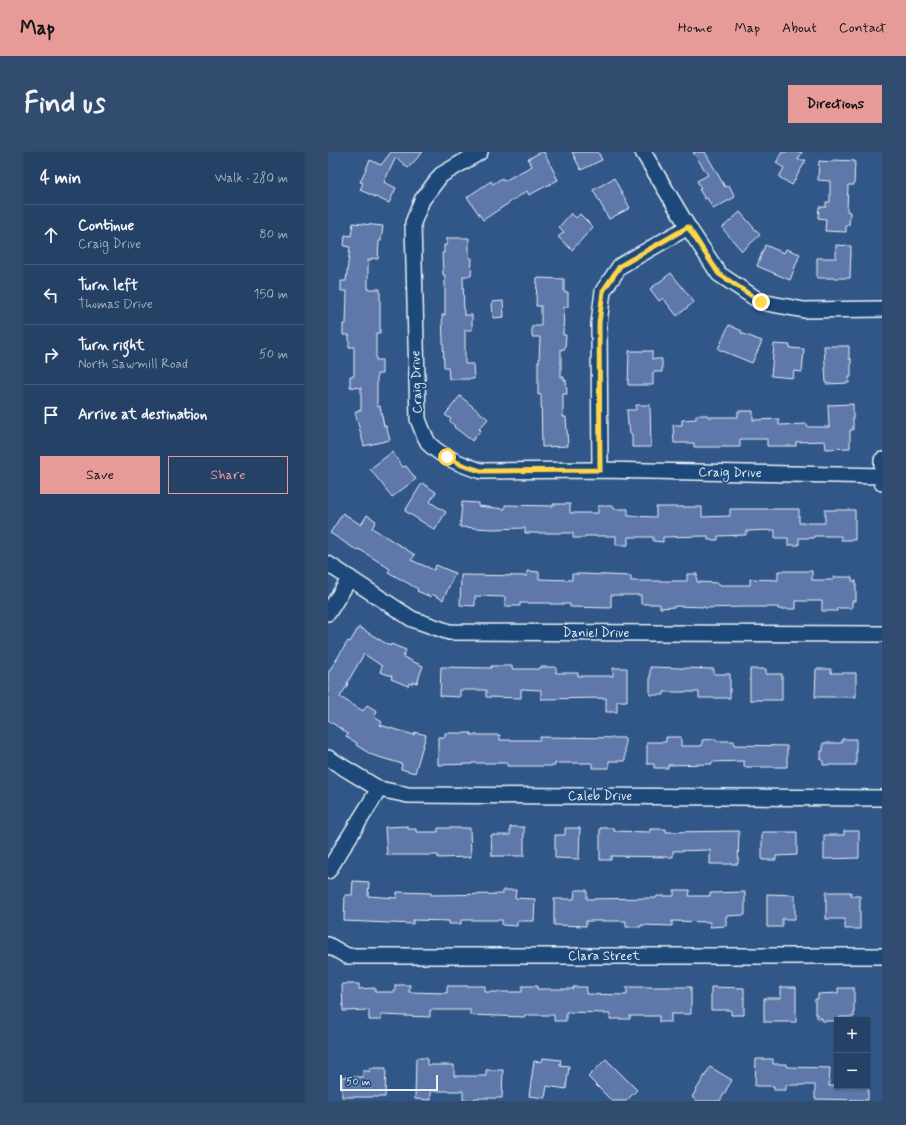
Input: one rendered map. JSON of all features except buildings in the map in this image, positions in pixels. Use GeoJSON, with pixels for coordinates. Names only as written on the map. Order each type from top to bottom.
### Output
{"type":"FeatureCollection","features":[{"type":"Feature","properties":{"kind":"street","name":"Craig Drive"},"geometry":{"type":"LineString","coordinates":[[480,152],[441,175],[422,200],[413,223],[418,419],[429,444],[447,457],[462,465],[481,471],[600,470],[882,476]]}},
{"type":"Feature","properties":{"kind":"street"},"geometry":{"type":"LineString","coordinates":[[643,152],[688,227],[719,274],[761,302],[804,310],[882,310]]}},
{"type":"Feature","properties":{"kind":"street"},"geometry":{"type":"LineString","coordinates":[[600,470],[599,323],[603,291],[620,266],[688,227]]}},
{"type":"Feature","properties":{"kind":"street"},"geometry":{"type":"LineString","coordinates":[[882,460],[882,483]]}},
{"type":"Feature","properties":{"kind":"street","name":"Daniel Drive"},"geometry":{"type":"LineString","coordinates":[[328,564],[412,619],[449,632],[882,634]]}},
{"type":"Feature","properties":{"kind":"street"},"geometry":{"type":"LineString","coordinates":[[328,613],[350,578]]}},
{"type":"Feature","properties":{"kind":"street","name":"Caleb Drive"},"geometry":{"type":"LineString","coordinates":[[328,758],[379,789],[408,795],[882,798]]}},
{"type":"Feature","properties":{"kind":"street"},"geometry":{"type":"LineString","coordinates":[[328,871],[379,789]]}},
{"type":"Feature","properties":{"kind":"street","name":"Clara Street"},"geometry":{"type":"LineString","coordinates":[[328,945],[347,956],[882,956]]}},
{"type":"Feature","properties":{"kind":"route"},"geometry":{"type":"LineString","coordinates":[[447,457],[462,465],[481,471],[600,470],[599,323],[603,291],[620,266],[688,227],[719,274],[761,302]]}}]}
